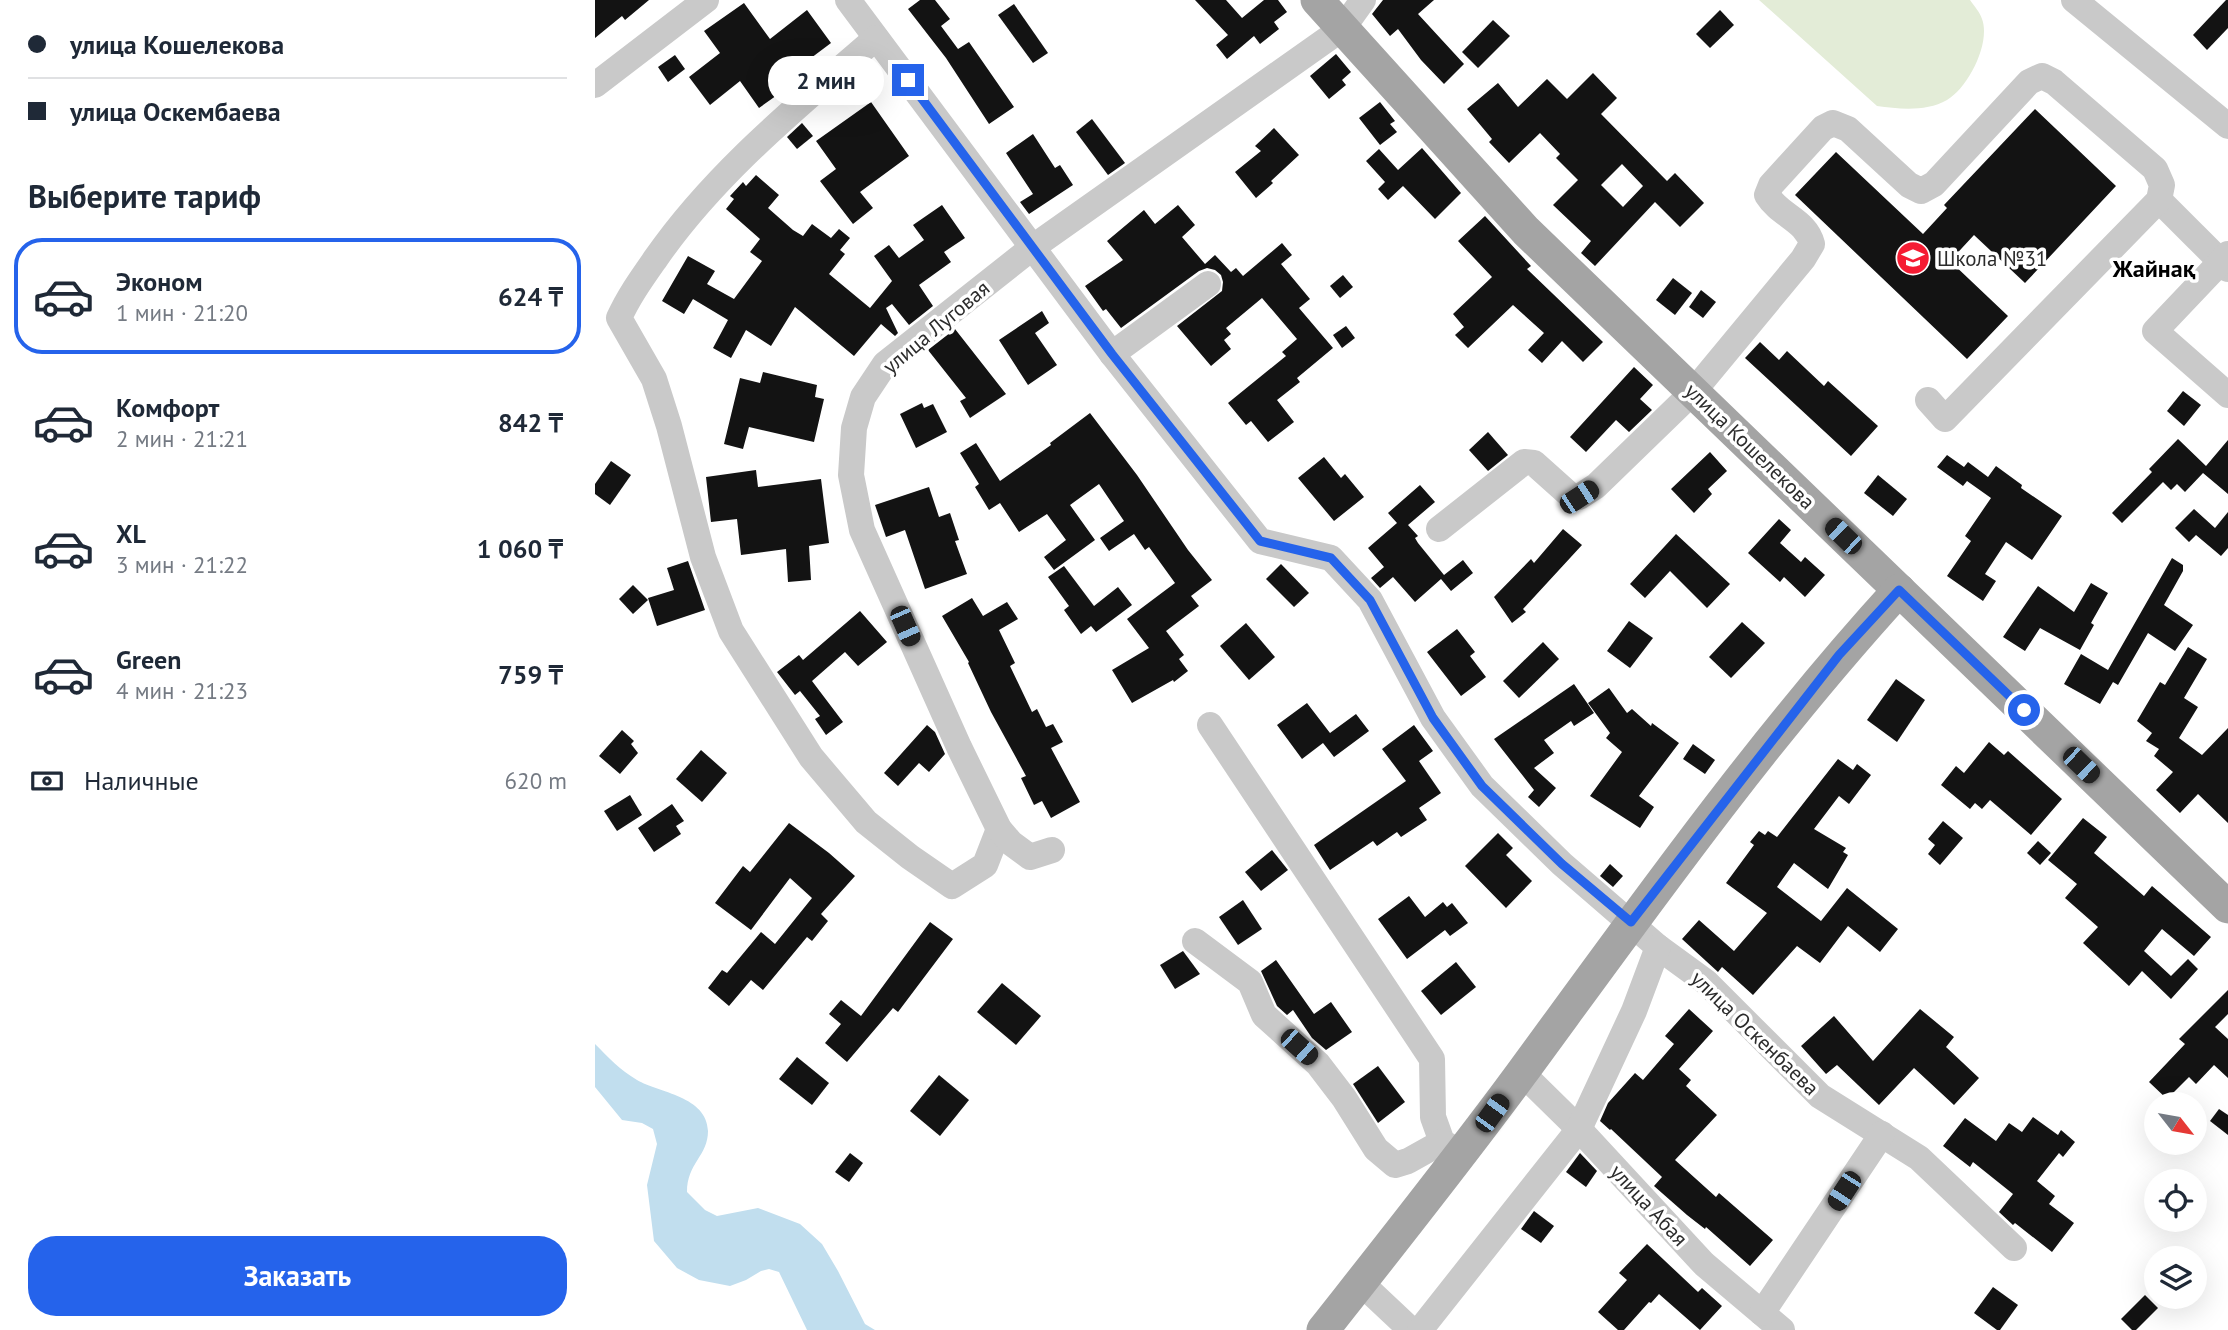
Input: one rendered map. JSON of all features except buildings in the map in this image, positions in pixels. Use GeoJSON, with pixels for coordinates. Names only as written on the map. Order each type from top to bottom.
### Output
{"type":"FeatureCollection","features":[{"type":"Feature","properties":{"kind":"main road","name":"улица Кошелекова"},"geometry":{"type":"LineString","coordinates":[[1317,0],[1526,231],[2228,907]]}},
{"type":"Feature","properties":{"kind":"main road"},"geometry":{"type":"LineString","coordinates":[[1323,1330],[1361,1283],[1452,1148],[1522,1073],[1631,922],[1839,655],[1899,590]]}},
{"type":"Feature","properties":{"kind":"street"},"geometry":{"type":"LineString","coordinates":[[595,85],[678,8],[706,0]]}},
{"type":"Feature","properties":{"kind":"street"},"geometry":{"type":"LineString","coordinates":[[848,0],[1112,354],[1208,284]]}},
{"type":"Feature","properties":{"kind":"street","name":"улица Луговая"},"geometry":{"type":"LineString","coordinates":[[1052,850],[1030,857],[1011,843],[999,829],[959,747],[862,530],[851,475],[854,428],[863,397],[885,364],[1033,247],[1343,28],[1363,0]]}},
{"type":"Feature","properties":{"kind":"street"},"geometry":{"type":"LineString","coordinates":[[2074,0],[2228,126]]}},
{"type":"Feature","properties":{"kind":"street"},"geometry":{"type":"LineString","coordinates":[[876,38],[771,130],[682,221],[627,299],[619,318],[654,379],[703,557],[731,631],[811,757],[866,822],[952,886],[985,865],[999,829]]}},
{"type":"Feature","properties":{"kind":"street"},"geometry":{"type":"LineString","coordinates":[[1439,529],[1524,462],[1534,463],[1572,497],[1579,497],[1596,486],[1693,392],[1812,244],[1809,232],[1772,204],[1767,195],[1771,186],[1823,128],[1833,123],[1848,129],[1909,185],[1921,191],[1934,184],[2029,82],[2042,76],[2054,82],[2155,169],[2162,185],[2159,200],[1945,419],[1928,400]]}},
{"type":"Feature","properties":{"kind":"street"},"geometry":{"type":"LineString","coordinates":[[2159,200],[2225,262],[2155,331],[2228,394]]}},
{"type":"Feature","properties":{"kind":"street","name":"улица Оскенбаева"},"geometry":{"type":"LineString","coordinates":[[1112,354],[1260,541],[1331,558],[1370,600],[1433,718],[1482,786],[1562,864],[1658,947],[1706,982],[1820,1096],[1919,1158],[2014,1248]]}},
{"type":"Feature","properties":{"kind":"street"},"geometry":{"type":"LineString","coordinates":[[1195,941],[1249,982],[1264,1015],[1318,1064],[1377,1149],[1395,1165],[1452,1148],[1433,1116],[1432,1059],[1210,725]]}},
{"type":"Feature","properties":{"kind":"street"},"geometry":{"type":"LineString","coordinates":[[1420,1330],[1579,1129],[1634,1011],[1658,947]]}},
{"type":"Feature","properties":{"kind":"street","name":"улица Абая"},"geometry":{"type":"LineString","coordinates":[[1522,1073],[1579,1129],[1704,1264],[1782,1330]]}},
{"type":"Feature","properties":{"kind":"street"},"geometry":{"type":"LineString","coordinates":[[1762,1313],[1882,1134]]}},
{"type":"Feature","properties":{"kind":"street"},"geometry":{"type":"LineString","coordinates":[[1361,1283],[1411,1330]]}},
{"type":"Feature","properties":{"kind":"green space"},"geometry":{"type":"Polygon","coordinates":[[[1759,0],[1970,0],[1982,19],[1983,40],[1970,75],[1963,86],[1947,100],[1921,108],[1877,106],[1759,0]]]}},
{"type":"Feature","properties":{"kind":"water"},"geometry":{"type":"Polygon","coordinates":[[[595,1044],[631,1076],[691,1103],[706,1119],[707,1140],[690,1174],[687,1192],[705,1210],[717,1216],[758,1208],[800,1224],[822,1244],[865,1324],[875,1330],[807,1330],[779,1272],[769,1269],[761,1271],[730,1286],[699,1280],[677,1268],[654,1241],[647,1185],[657,1144],[653,1129],[642,1123],[622,1120],[595,1087],[595,1044]]]}},
{"type":"Feature","properties":{"kind":"place","name":"Школа №31"},"geometry":{"type":"Point","coordinates":[1913,258]}},
{"type":"Feature","properties":{"kind":"district","name":"Жайнақ"},"geometry":{"type":"Point","coordinates":[2154,268]}},
{"type":"Feature","properties":{"kind":"route"},"geometry":{"type":"LineString","coordinates":[[908,80],[1112,354],[1260,541],[1331,558],[1370,600],[1433,718],[1482,786],[1562,864],[1631,922],[1839,655],[1899,590],[2024,710]]}}]}
